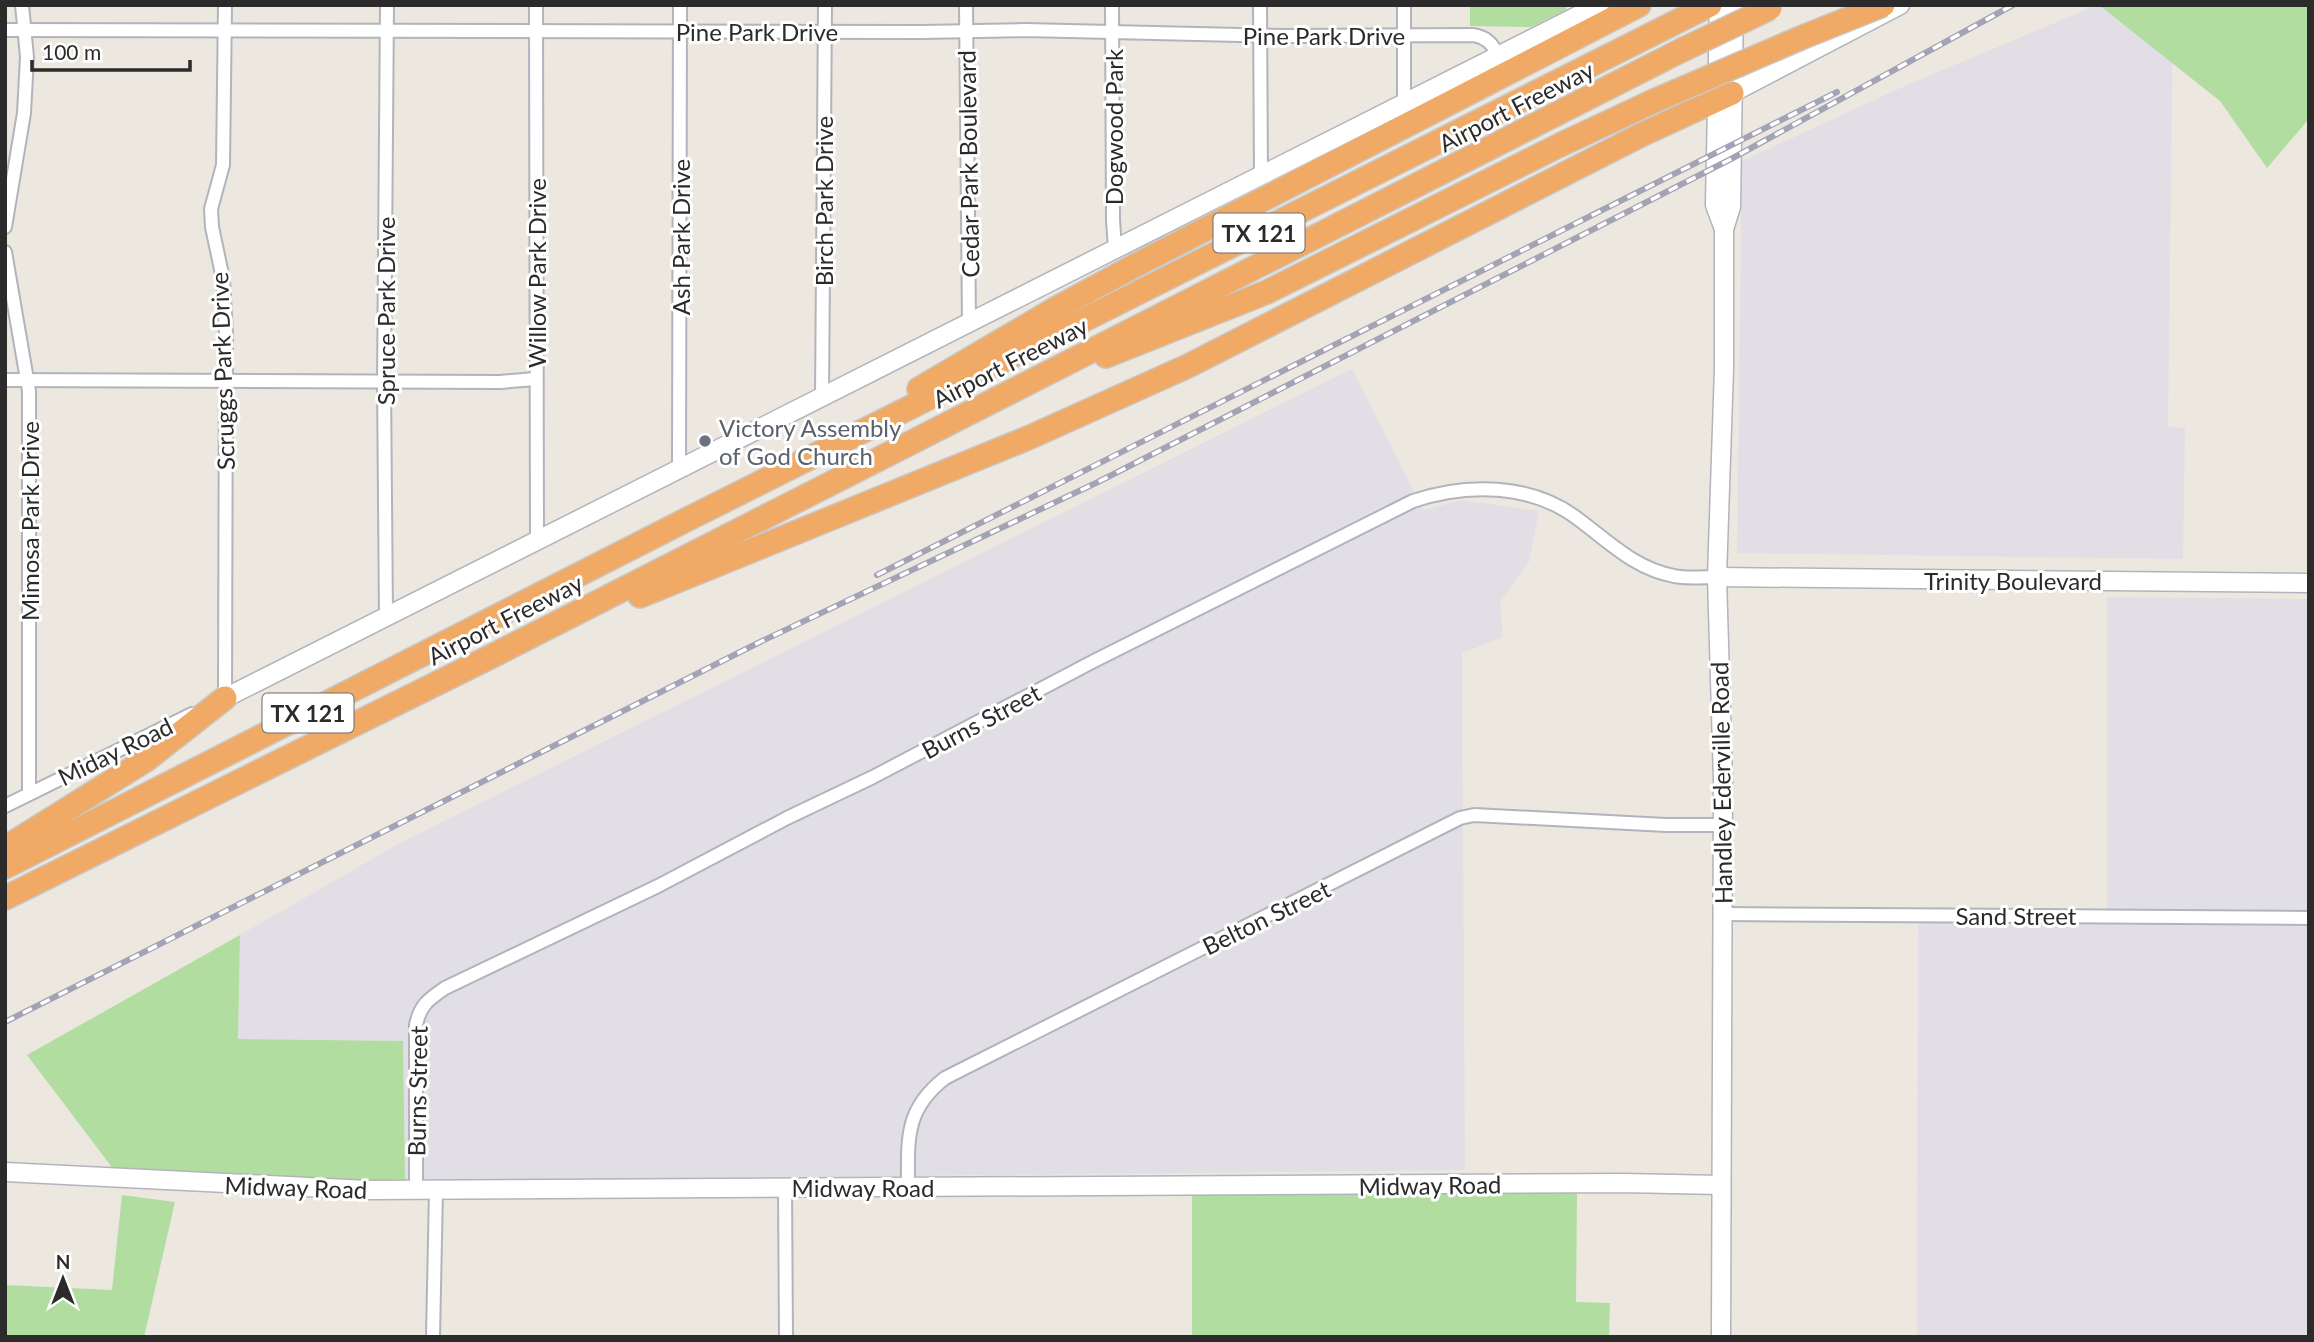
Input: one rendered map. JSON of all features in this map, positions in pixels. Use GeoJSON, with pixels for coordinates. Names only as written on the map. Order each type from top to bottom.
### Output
{"type":"FeatureCollection","features":[{"type":"Feature","properties":{"kind":"highway"},"geometry":{"type":"LineString","coordinates":[[841,444],[890,406],[1069,301],[1639,5]]}},
{"type":"Feature","properties":{"kind":"highway","name":"Airport Freeway"},"geometry":{"type":"LineString","coordinates":[[5,867],[676,525],[1710,5]]}},
{"type":"Feature","properties":{"kind":"highway"},"geometry":{"type":"LineString","coordinates":[[970,411],[1267,292],[1560,145],[1654,101],[1883,5]]}},
{"type":"Feature","properties":{"kind":"highway","name":"Airport Freeway"},"geometry":{"type":"LineString","coordinates":[[5,898],[338,730],[488,658],[970,411],[1773,7]]}},
{"type":"Feature","properties":{"kind":"highway"},"geometry":{"type":"LineString","coordinates":[[488,658],[528,648],[650,591],[1028,438],[1175,372],[1643,134],[1725,97]]}},
{"type":"Feature","properties":{"kind":"highway"},"geometry":{"type":"LineString","coordinates":[[5,848],[146,760],[225,698]]}},
{"type":"Feature","properties":{"kind":"main road"},"geometry":{"type":"LineString","coordinates":[[225,698],[1599,5]]}},
{"type":"Feature","properties":{"kind":"main road","name":"Handley Ederville Road"},"geometry":{"type":"LineString","coordinates":[[1719,5],[1725,97]]}},
{"type":"Feature","properties":{"kind":"main road","name":"Handley Ederville Road"},"geometry":{"type":"LineString","coordinates":[[1721,1337],[1723,825],[1717,577],[1724,368],[1724,229],[1716,205],[1734,5]]}},
{"type":"Feature","properties":{"kind":"main road"},"geometry":{"type":"LineString","coordinates":[[1725,97],[1900,5]]}},
{"type":"Feature","properties":{"kind":"main road","name":"Trinity Boulevard"},"geometry":{"type":"LineString","coordinates":[[1717,577],[2309,583]]}},
{"type":"Feature","properties":{"kind":"main road","name":"Midway Road"},"geometry":{"type":"LineString","coordinates":[[5,1171],[321,1189],[436,1191],[1721,1185]]}},
{"type":"Feature","properties":{"kind":"street"},"geometry":{"type":"LineString","coordinates":[[5,227],[24,113],[27,57],[22,5]]}},
{"type":"Feature","properties":{"kind":"street","name":"Scruggs Park Drive"},"geometry":{"type":"LineString","coordinates":[[225,5],[223,165],[211,209],[223,279],[226,335],[225,698]]}},
{"type":"Feature","properties":{"kind":"street","name":"Spruce Park Drive"},"geometry":{"type":"LineString","coordinates":[[386,616],[384,382],[387,5]]}},
{"type":"Feature","properties":{"kind":"street","name":"Willow Park Drive"},"geometry":{"type":"LineString","coordinates":[[536,5],[537,541]]}},
{"type":"Feature","properties":{"kind":"street","name":"Ash Park Drive"},"geometry":{"type":"LineString","coordinates":[[679,469],[680,5]]}},
{"type":"Feature","properties":{"kind":"street","name":"Birch Park Drive"},"geometry":{"type":"LineString","coordinates":[[822,397],[825,5]]}},
{"type":"Feature","properties":{"kind":"street","name":"Cedar Park Boulevard"},"geometry":{"type":"LineString","coordinates":[[966,5],[970,323]]}},
{"type":"Feature","properties":{"kind":"street","name":"Dogwood Park"},"geometry":{"type":"LineString","coordinates":[[1112,5],[1115,249]]}},
{"type":"Feature","properties":{"kind":"street"},"geometry":{"type":"LineString","coordinates":[[1260,5],[1261,176]]}},
{"type":"Feature","properties":{"kind":"street"},"geometry":{"type":"LineString","coordinates":[[1404,5],[1404,103]]}},
{"type":"Feature","properties":{"kind":"street","name":"Pine Park Drive"},"geometry":{"type":"LineString","coordinates":[[5,30],[966,31],[1260,36],[1480,36],[1490,41],[1499,56]]}},
{"type":"Feature","properties":{"kind":"street","name":"Mimosa Park Drive"},"geometry":{"type":"LineString","coordinates":[[5,252],[27,380],[29,793]]}},
{"type":"Feature","properties":{"kind":"street"},"geometry":{"type":"LineString","coordinates":[[5,380],[500,382],[535,379]]}},
{"type":"Feature","properties":{"kind":"street","name":"Burns Street"},"geometry":{"type":"LineString","coordinates":[[416,1190],[416,1025],[418,1013],[424,1004],[445,988],[658,886],[787,818],[873,778],[1094,661],[1413,501],[1473,488],[1502,490],[1539,499],[1576,517],[1624,556],[1674,576],[1717,577]]}},
{"type":"Feature","properties":{"kind":"street","name":"Miday Road"},"geometry":{"type":"LineString","coordinates":[[5,806],[225,698]]}},
{"type":"Feature","properties":{"kind":"street","name":"Belton Street"},"geometry":{"type":"LineString","coordinates":[[908,1188],[908,1141],[913,1118],[923,1098],[945,1078],[1460,818],[1474,815],[1666,825],[1723,825]]}},
{"type":"Feature","properties":{"kind":"street","name":"Sand Street"},"geometry":{"type":"LineString","coordinates":[[1723,914],[2309,918]]}},
{"type":"Feature","properties":{"kind":"street"},"geometry":{"type":"LineString","coordinates":[[785,1188],[786,1337]]}},
{"type":"Feature","properties":{"kind":"street"},"geometry":{"type":"LineString","coordinates":[[433,1337],[436,1191]]}},
{"type":"Feature","properties":{"kind":"shaded area"},"geometry":{"type":"Polygon","coordinates":[[[2097,5],[2173,5],[2168,427],[2185,428],[2183,559],[1737,553],[1742,161],[1898,89],[2097,5]]]}},
{"type":"Feature","properties":{"kind":"shaded area"},"geometry":{"type":"Polygon","coordinates":[[[1352,369],[1423,510],[1462,500],[1539,511],[1529,562],[1500,602],[1503,637],[1462,653],[1465,1170],[405,1181],[403,1041],[238,1039],[240,935],[400,843],[1352,369]]]}},
{"type":"Feature","properties":{"kind":"shaded area"},"geometry":{"type":"Polygon","coordinates":[[[2107,597],[2309,599],[2309,1337],[1917,1337],[1918,921],[2107,921],[2107,597]]]}},
{"type":"Feature","properties":{"kind":"green space"},"geometry":{"type":"Polygon","coordinates":[[[1470,5],[1566,5],[1566,10],[1531,27],[1470,26],[1470,5]]]}},
{"type":"Feature","properties":{"kind":"green space"},"geometry":{"type":"Polygon","coordinates":[[[2099,5],[2309,5],[2309,119],[2267,168],[2220,101],[2099,5]]]}},
{"type":"Feature","properties":{"kind":"green space"},"geometry":{"type":"Polygon","coordinates":[[[240,935],[238,1039],[403,1041],[405,1181],[114,1170],[27,1055],[240,935]]]}},
{"type":"Feature","properties":{"kind":"green space"},"geometry":{"type":"Polygon","coordinates":[[[1577,1192],[1576,1302],[1610,1303],[1609,1337],[1192,1337],[1192,1194],[1577,1192]]]}},
{"type":"Feature","properties":{"kind":"green space"},"geometry":{"type":"Polygon","coordinates":[[[122,1195],[175,1202],[144,1337],[5,1337],[5,1285],[112,1290],[122,1195]]]}},
{"type":"Feature","properties":{"kind":"railway"},"geometry":{"type":"LineString","coordinates":[[5,1022],[760,642],[1098,482],[1731,159],[2013,5]]}},
{"type":"Feature","properties":{"kind":"railway"},"geometry":{"type":"LineString","coordinates":[[877,575],[1837,92]]}},
{"type":"Feature","properties":{"kind":"place","name":"Victory Assembly of God Church"},"geometry":{"type":"Point","coordinates":[705,441]}}]}
